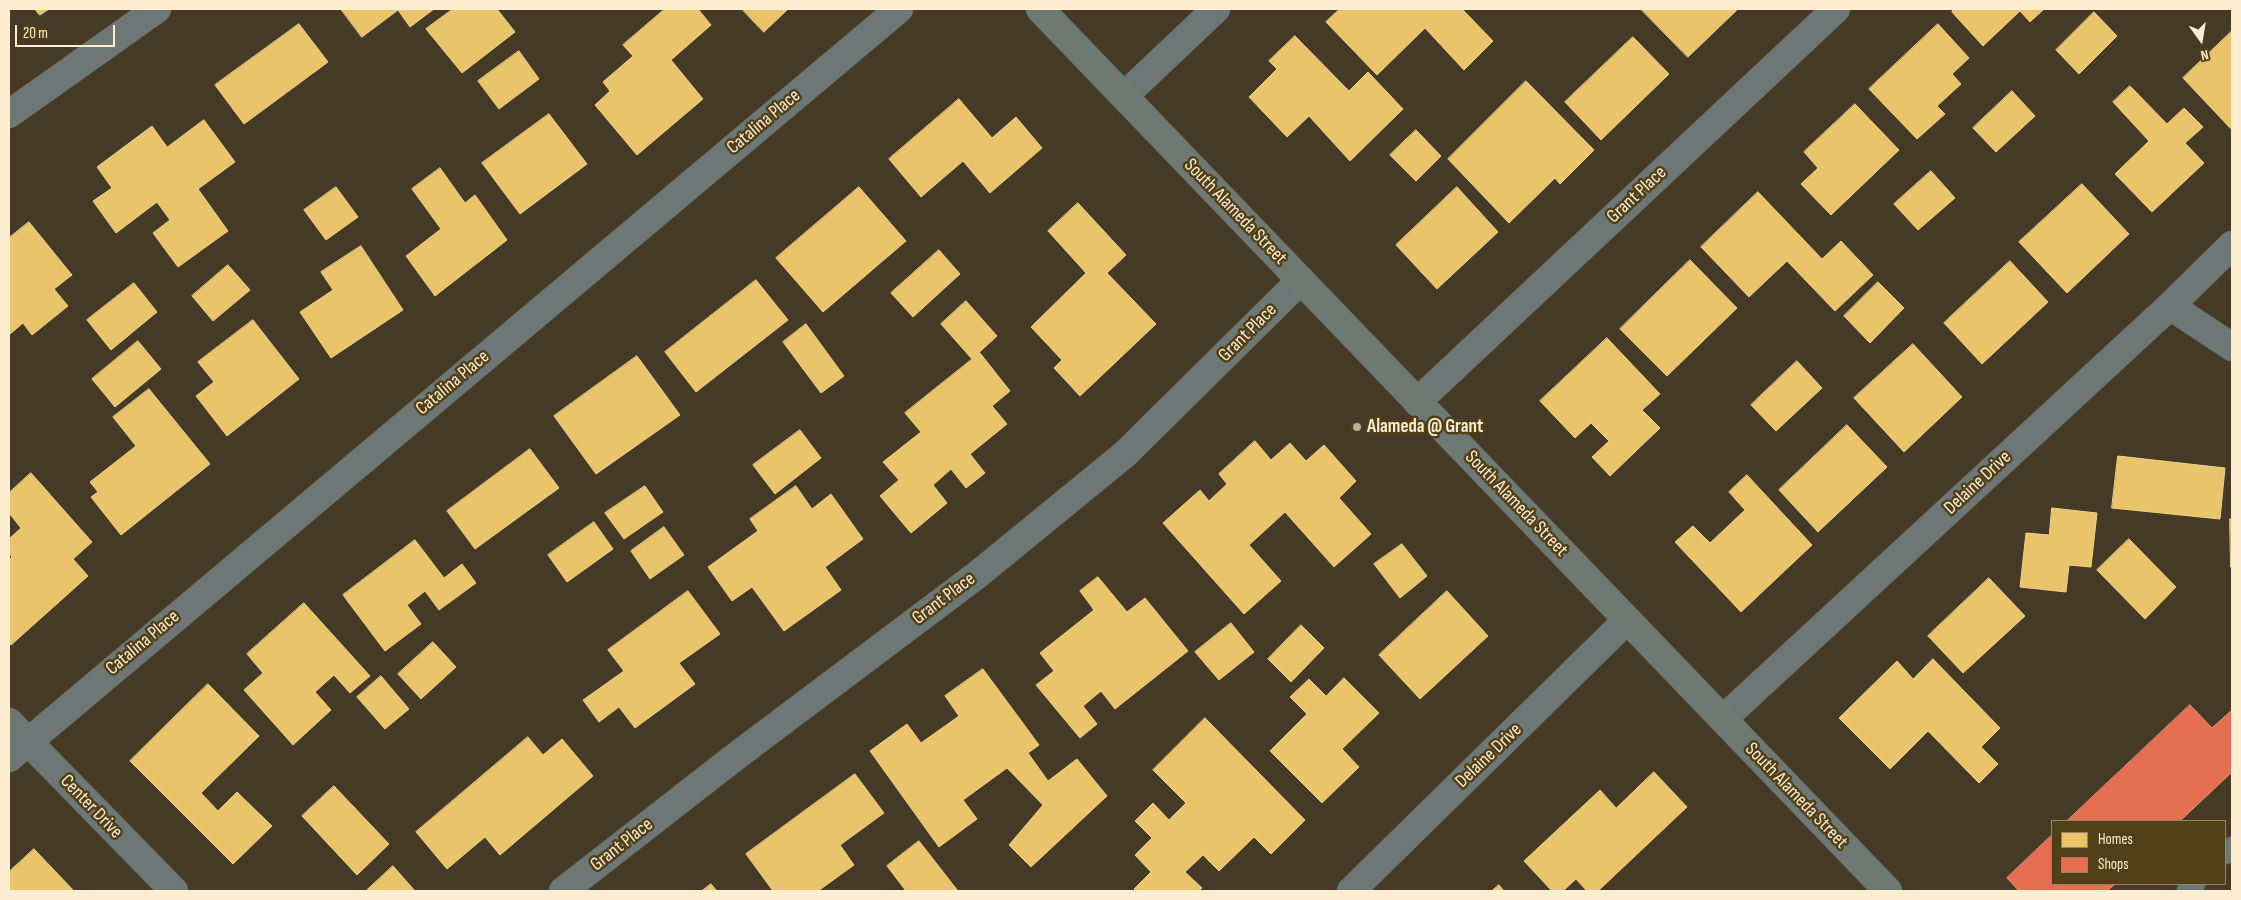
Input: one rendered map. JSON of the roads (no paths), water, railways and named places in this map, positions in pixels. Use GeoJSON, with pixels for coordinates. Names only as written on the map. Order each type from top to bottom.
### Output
{"type":"FeatureCollection","features":[{"type":"Feature","properties":{"kind":"main road","name":"South Alameda Street"},"geometry":{"type":"LineString","coordinates":[[1040,9],[1628,620],[1883,890]]}},
{"type":"Feature","properties":{"kind":"street"},"geometry":{"type":"LineString","coordinates":[[9,114],[157,9]]}},
{"type":"Feature","properties":{"kind":"street","name":"Catalina Place"},"geometry":{"type":"LineString","coordinates":[[15,740],[899,9]]}},
{"type":"Feature","properties":{"kind":"street"},"geometry":{"type":"LineString","coordinates":[[1124,96],[1216,9]]}},
{"type":"Feature","properties":{"kind":"street","name":"Grant Place"},"geometry":{"type":"LineString","coordinates":[[1417,402],[1836,9]]}},
{"type":"Feature","properties":{"kind":"street","name":"Delaine Drive"},"geometry":{"type":"LineString","coordinates":[[1722,719],[2170,306],[2232,245]]}},
{"type":"Feature","properties":{"kind":"street","name":"Grant Place"},"geometry":{"type":"LineString","coordinates":[[563,891],[735,757],[977,575],[1125,454],[1301,280]]}},
{"type":"Feature","properties":{"kind":"street"},"geometry":{"type":"LineString","coordinates":[[2170,306],[2232,347]]}},
{"type":"Feature","properties":{"kind":"street","name":"Delaine Drive"},"geometry":{"type":"LineString","coordinates":[[1351,891],[1628,620]]}},
{"type":"Feature","properties":{"kind":"street","name":"Center Drive"},"geometry":{"type":"LineString","coordinates":[[15,740],[174,891]]}},
{"type":"Feature","properties":{"kind":"place","name":"Alameda @ Grant"},"geometry":{"type":"Point","coordinates":[1357,427]}}]}
